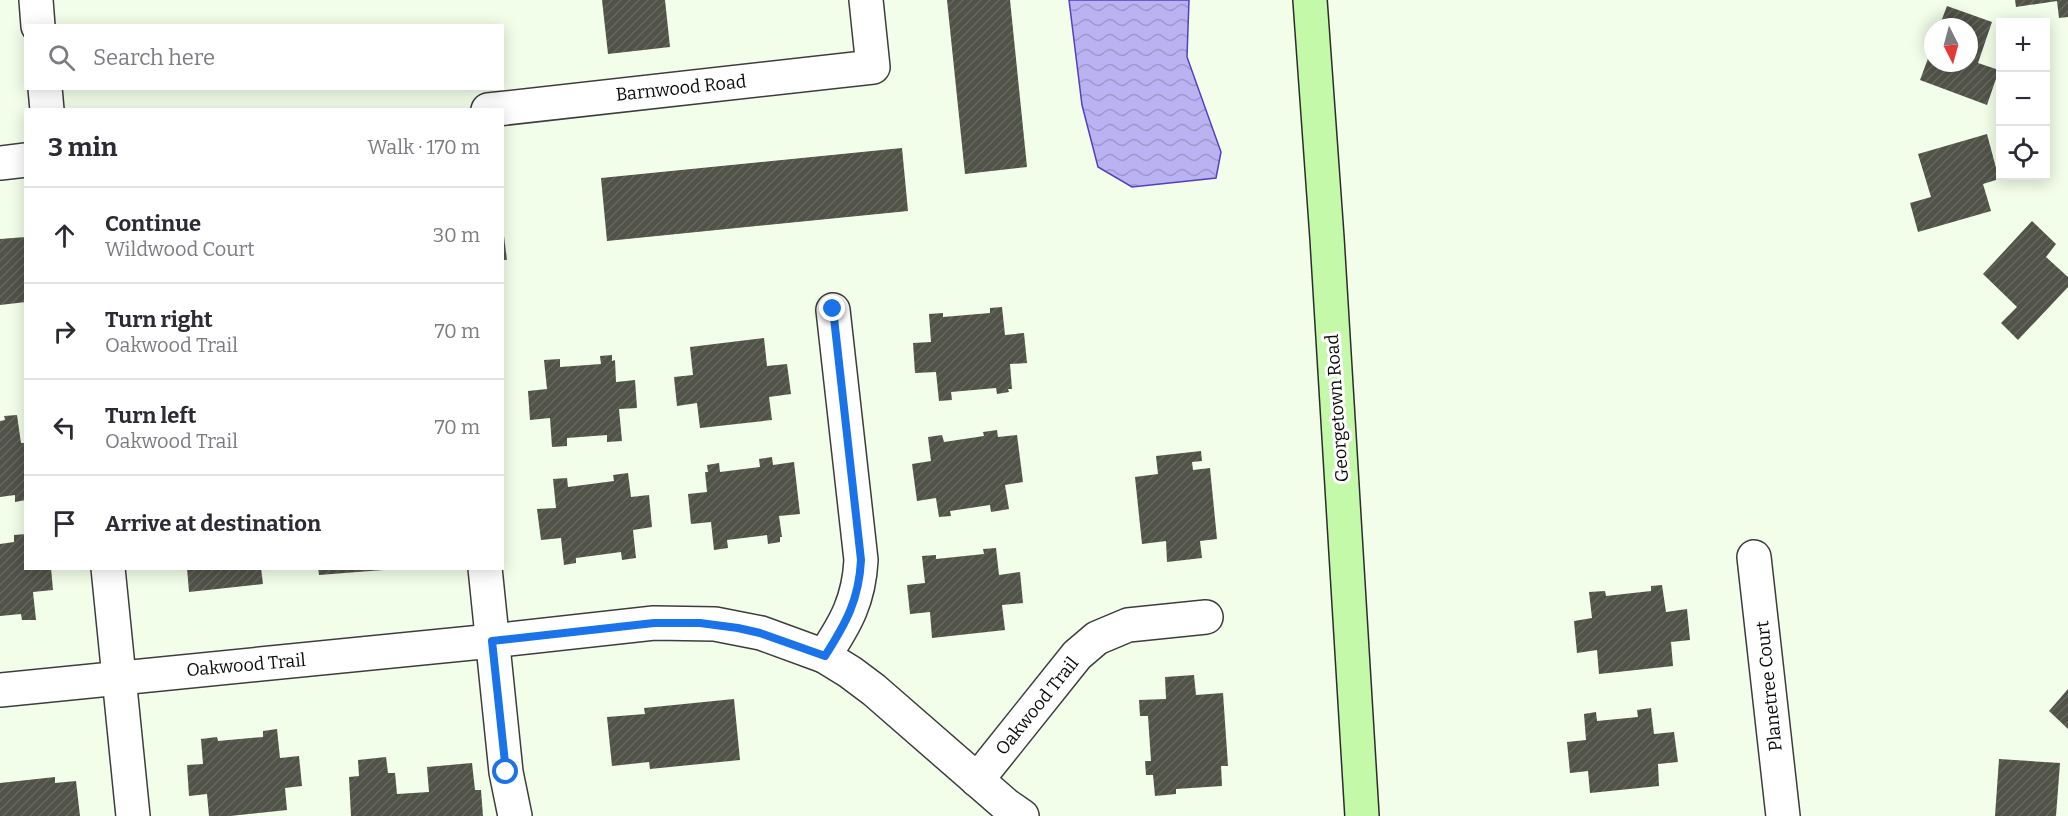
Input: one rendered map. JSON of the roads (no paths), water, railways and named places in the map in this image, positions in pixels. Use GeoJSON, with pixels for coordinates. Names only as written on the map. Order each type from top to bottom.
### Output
{"type":"FeatureCollection","features":[{"type":"Feature","properties":{"kind":"main road","name":"Georgetown Road"},"geometry":{"type":"LineString","coordinates":[[1310,0],[1362,816]]}},
{"type":"Feature","properties":{"kind":"street"},"geometry":{"type":"LineString","coordinates":[[36,0],[38,24]]}},
{"type":"Feature","properties":{"kind":"street","name":"Barnwood Road"},"geometry":{"type":"LineString","coordinates":[[504,108],[873,67],[866,0]]}},
{"type":"Feature","properties":{"kind":"street"},"geometry":{"type":"LineString","coordinates":[[45,90],[47,108]]}},
{"type":"Feature","properties":{"kind":"street"},"geometry":{"type":"LineString","coordinates":[[0,163],[24,160]]}},
{"type":"Feature","properties":{"kind":"street"},"geometry":{"type":"LineString","coordinates":[[825,656],[852,609],[860,580],[861,560],[833,309]]}},
{"type":"Feature","properties":{"kind":"street","name":"Planetree Court"},"geometry":{"type":"LineString","coordinates":[[1754,557],[1779,816]]}},
{"type":"Feature","properties":{"kind":"street"},"geometry":{"type":"LineString","coordinates":[[108,570],[133,816]]}},
{"type":"Feature","properties":{"kind":"street"},"geometry":{"type":"LineString","coordinates":[[485,570],[506,772],[515,816]]}},
{"type":"Feature","properties":{"kind":"street","name":"Oakwood Trail"},"geometry":{"type":"LineString","coordinates":[[977,780],[1077,655],[1097,638],[1128,625],[1206,617]]}},
{"type":"Feature","properties":{"kind":"street","name":"Oakwood Trail"},"geometry":{"type":"LineString","coordinates":[[0,690],[654,623],[700,623],[760,633],[825,656],[874,690],[1006,805],[1022,816]]}},
{"type":"Feature","properties":{"kind":"water"},"geometry":{"type":"Polygon","coordinates":[[[1069,0],[1189,0],[1187,57],[1221,152],[1216,178],[1132,187],[1098,167],[1082,105],[1069,0]]]}}]}
